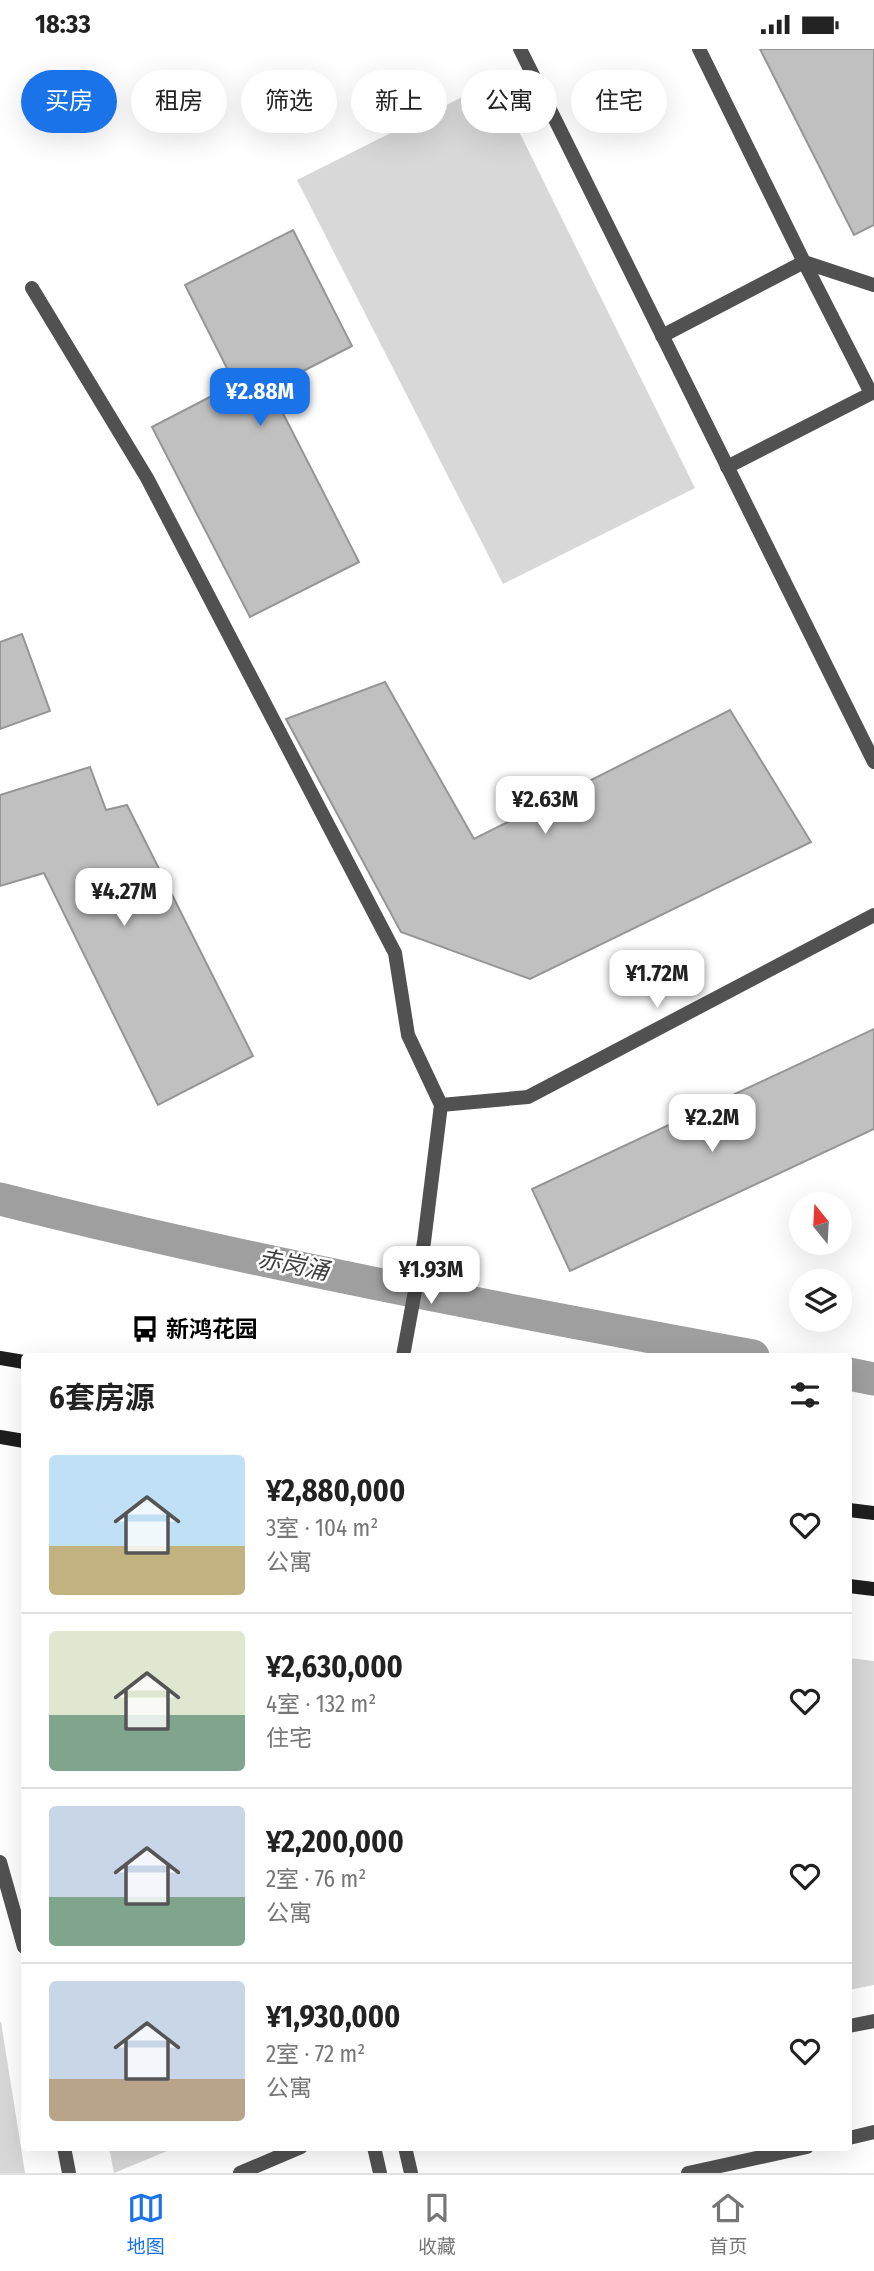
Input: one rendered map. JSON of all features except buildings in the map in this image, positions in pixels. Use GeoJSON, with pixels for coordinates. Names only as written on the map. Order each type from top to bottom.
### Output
{"type":"FeatureCollection","features":[{"type":"Feature","properties":{"kind":"main road"},"geometry":{"type":"LineString","coordinates":[[0,1358],[21,1362]]}},
{"type":"Feature","properties":{"kind":"main road"},"geometry":{"type":"LineString","coordinates":[[0,1437],[21,1440]]}},
{"type":"Feature","properties":{"kind":"main road"},"geometry":{"type":"LineString","coordinates":[[852,1510],[874,1513]]}},
{"type":"Feature","properties":{"kind":"main road"},"geometry":{"type":"LineString","coordinates":[[852,1586],[874,1589]]}},
{"type":"Feature","properties":{"kind":"street"},"geometry":{"type":"LineString","coordinates":[[520,49],[874,762]]}},
{"type":"Feature","properties":{"kind":"street"},"geometry":{"type":"LineString","coordinates":[[699,49],[804,262],[873,389],[727,467]]}},
{"type":"Feature","properties":{"kind":"street"},"geometry":{"type":"LineString","coordinates":[[662,336],[804,262],[874,285]]}},
{"type":"Feature","properties":{"kind":"street"},"geometry":{"type":"LineString","coordinates":[[32,288],[146,478],[395,953],[408,1035],[441,1105],[420,1268],[404,1353]]}},
{"type":"Feature","properties":{"kind":"street"},"geometry":{"type":"LineString","coordinates":[[441,1105],[528,1097],[874,915]]}},
{"type":"Feature","properties":{"kind":"street"},"geometry":{"type":"LineString","coordinates":[[0,1862],[21,1936]]}},
{"type":"Feature","properties":{"kind":"street"},"geometry":{"type":"LineString","coordinates":[[852,2025],[874,2021]]}},
{"type":"Feature","properties":{"kind":"street"},"geometry":{"type":"LineString","coordinates":[[852,2137],[874,2132]]}},
{"type":"Feature","properties":{"kind":"street"},"geometry":{"type":"LineString","coordinates":[[65,2151],[69,2173]]}},
{"type":"Feature","properties":{"kind":"street"},"geometry":{"type":"LineString","coordinates":[[240,2173],[292,2151]]}},
{"type":"Feature","properties":{"kind":"street"},"geometry":{"type":"LineString","coordinates":[[375,2151],[380,2173]]}},
{"type":"Feature","properties":{"kind":"street"},"geometry":{"type":"LineString","coordinates":[[406,2151],[411,2173]]}},
{"type":"Feature","properties":{"kind":"street"},"geometry":{"type":"LineString","coordinates":[[688,2173],[720,2170],[776,2151]]}},
{"type":"Feature","properties":{"kind":"shaded area"},"geometry":{"type":"Polygon","coordinates":[[[461,98],[461,133],[520,133],[695,488],[503,584],[297,180],[391,133],[447,133],[447,105],[461,98]]]}},
{"type":"Feature","properties":{"kind":"shaded area"},"geometry":{"type":"Polygon","coordinates":[[[852,1658],[874,1661],[874,1985],[852,1989],[852,1658]]]}},
{"type":"Feature","properties":{"kind":"shaded area"},"geometry":{"type":"Polygon","coordinates":[[[0,2022],[1,2022],[25,2173],[0,2173],[0,2022]]]}},
{"type":"Feature","properties":{"kind":"shaded area"},"geometry":{"type":"Polygon","coordinates":[[[110,2151],[167,2151],[114,2173],[110,2151]]]}},
{"type":"Feature","properties":{"kind":"waterway","name":"赤岗涌"},"geometry":{"type":"LineString","coordinates":[[0,1199],[281,1264],[737,1353]]}},
{"type":"Feature","properties":{"kind":"waterway","name":"赤岗涌"},"geometry":{"type":"LineString","coordinates":[[852,1375],[874,1379]]}},
{"type":"Feature","properties":{"kind":"place","name":"新鸿花园"},"geometry":{"type":"Point","coordinates":[145,1329]}}]}
